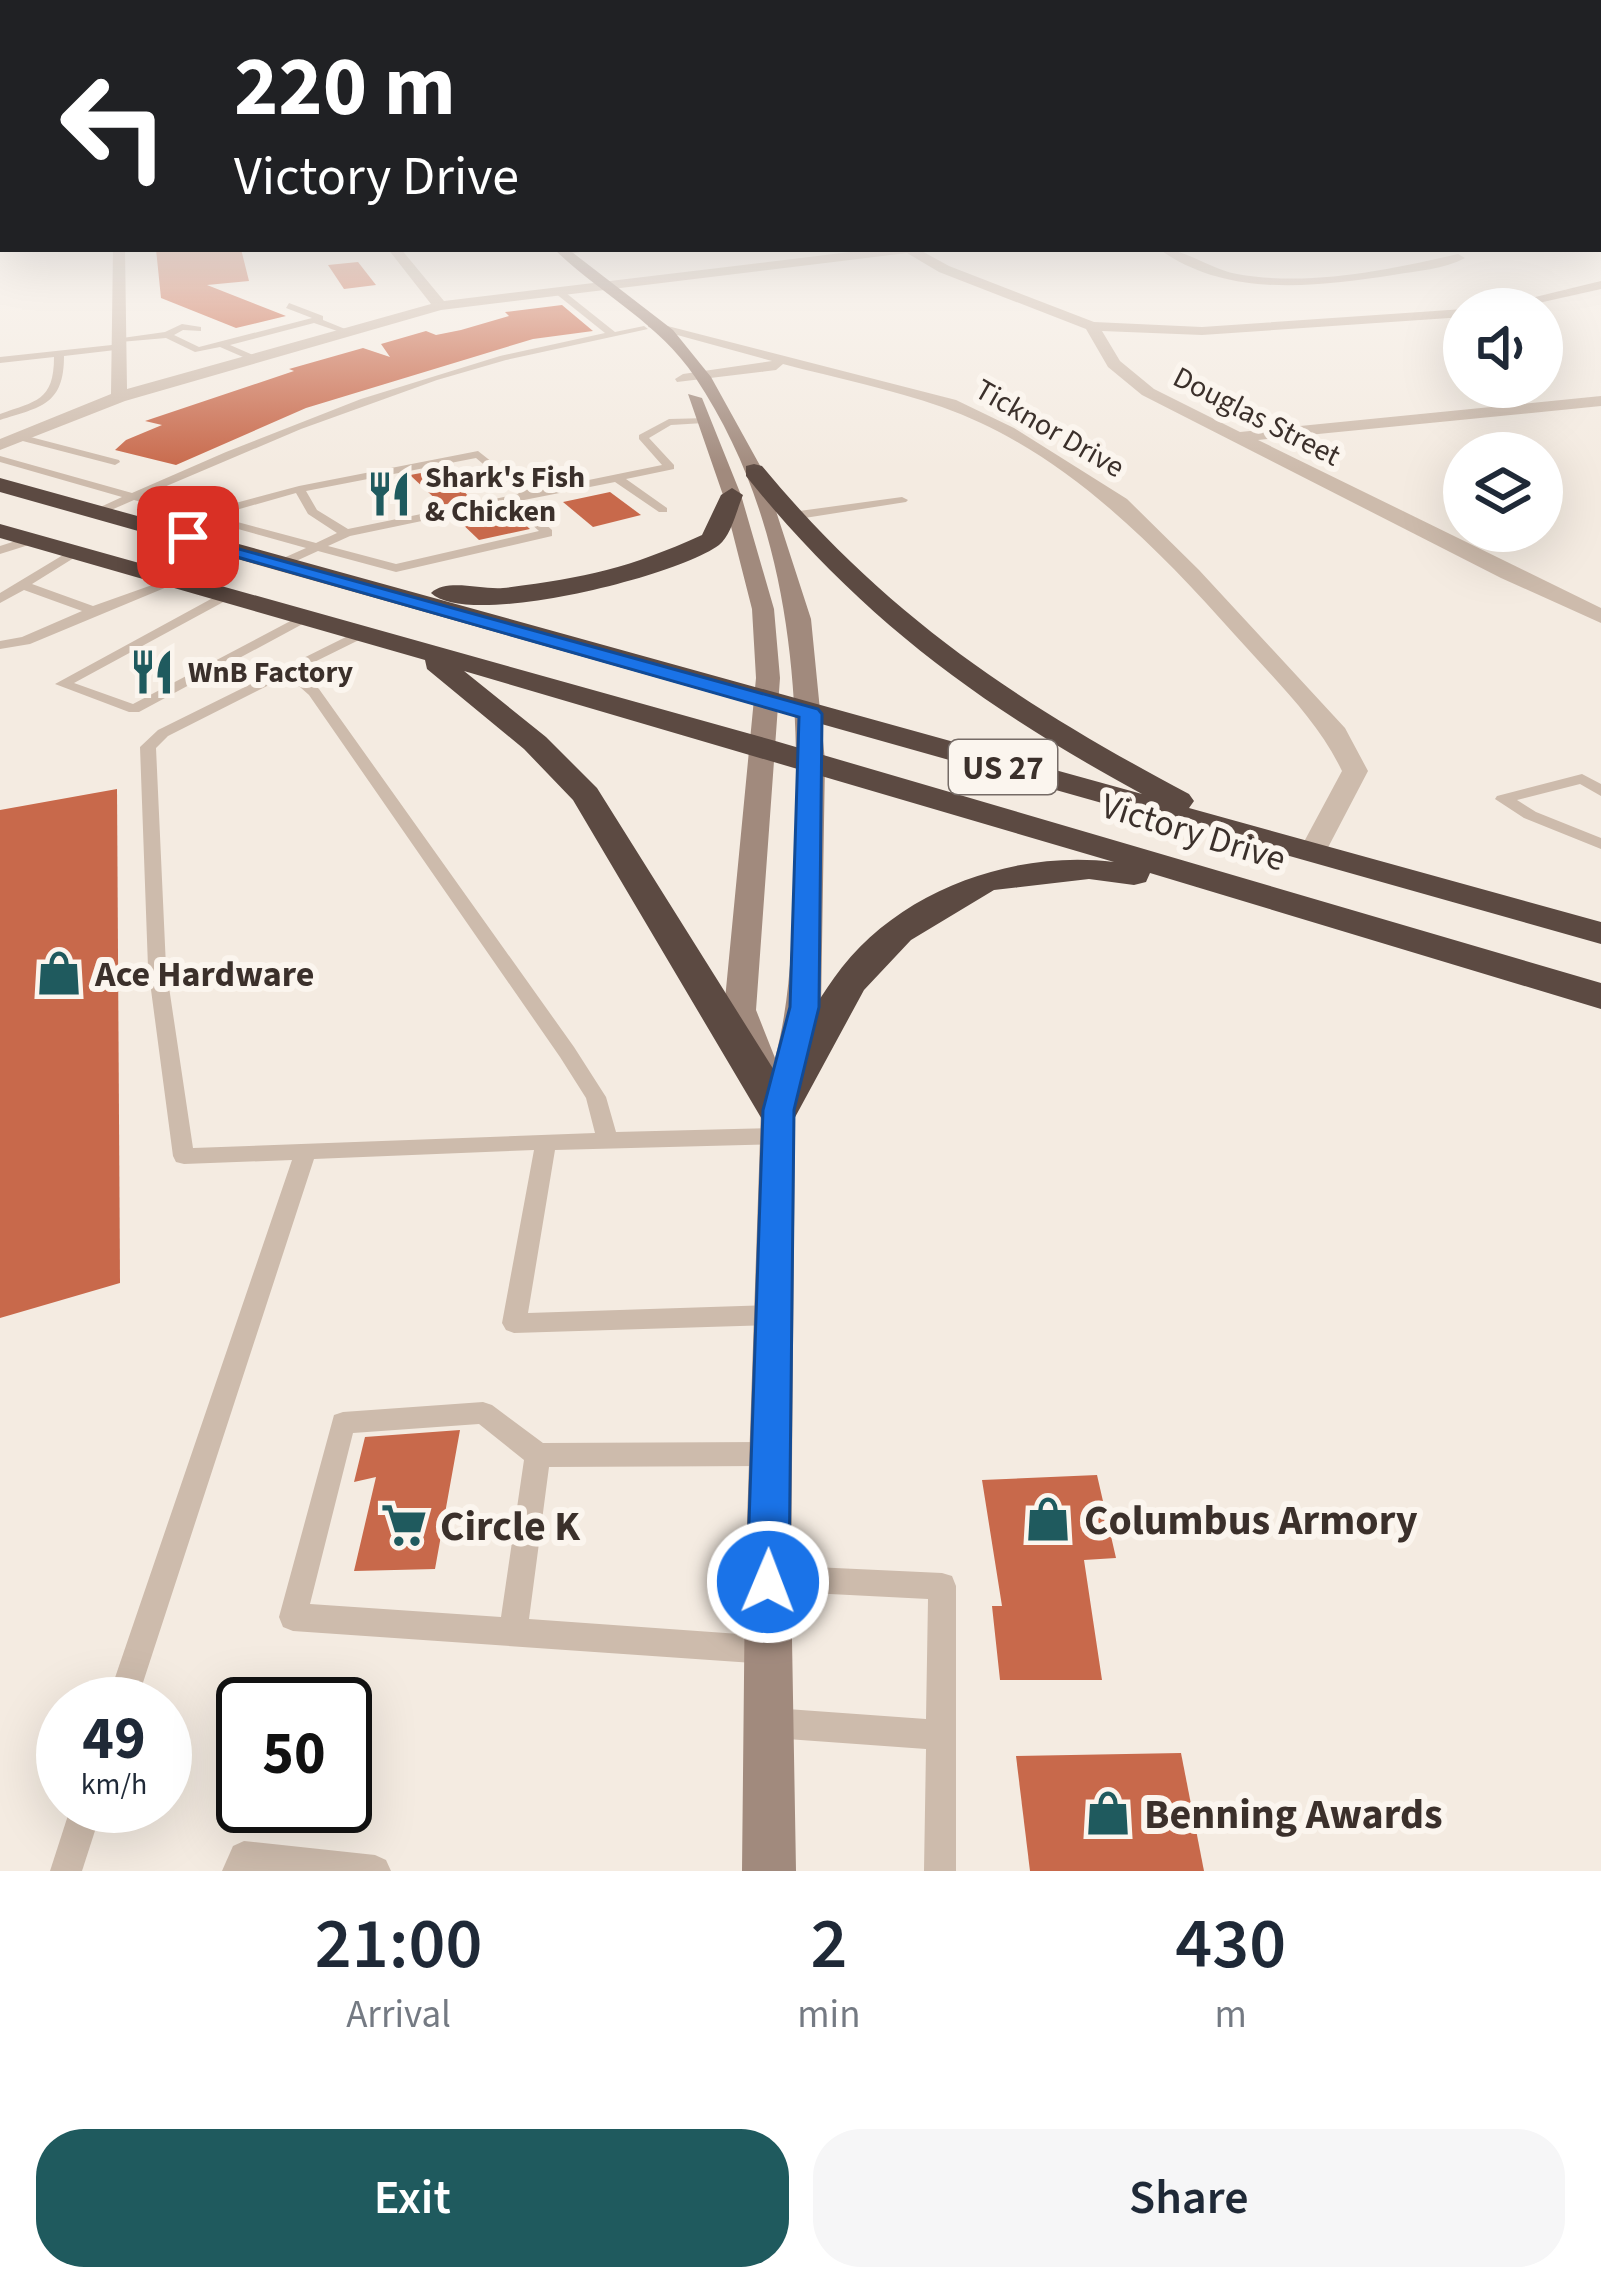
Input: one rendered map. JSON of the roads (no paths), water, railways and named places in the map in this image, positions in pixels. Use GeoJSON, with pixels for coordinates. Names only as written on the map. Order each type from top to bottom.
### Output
{"type":"FeatureCollection","features":[{"type":"Feature","properties":{"kind":"highway"},"geometry":{"type":"LineString","coordinates":[[754,471],[831,562],[981,687],[1070,744],[1240,833]]}},
{"type":"Feature","properties":{"kind":"highway","name":"Victory Drive"},"geometry":{"type":"LineString","coordinates":[[0,485],[1601,933]]}},
{"type":"Feature","properties":{"kind":"highway"},"geometry":{"type":"LineString","coordinates":[[365,586],[488,597],[593,585],[658,564],[712,538],[732,495]]}},
{"type":"Feature","properties":{"kind":"highway","name":"Victory Drive"},"geometry":{"type":"LineString","coordinates":[[0,532],[761,746],[1601,996]]}},
{"type":"Feature","properties":{"kind":"highway"},"geometry":{"type":"LineString","coordinates":[[424,652],[535,743],[586,795],[778,1123]]}},
{"type":"Feature","properties":{"kind":"highway"},"geometry":{"type":"LineString","coordinates":[[778,1123],[849,983],[898,932],[985,881],[1089,869],[1245,890]]}},
{"type":"Feature","properties":{"kind":"street"},"geometry":{"type":"LineString","coordinates":[[119,397],[120,295]]}},
{"type":"Feature","properties":{"kind":"street"},"geometry":{"type":"LineString","coordinates":[[431,295],[440,306]]}},
{"type":"Feature","properties":{"kind":"street"},"geometry":{"type":"LineString","coordinates":[[0,445],[119,397],[250,357],[440,306],[524,295]]}},
{"type":"Feature","properties":{"kind":"street"},"geometry":{"type":"LineString","coordinates":[[617,295],[649,327],[668,333],[754,471],[800,619],[811,714],[805,1007],[778,1123],[768,1578],[769,1871]]}},
{"type":"Feature","properties":{"kind":"street"},"geometry":{"type":"LineString","coordinates":[[1012,295],[1092,326],[1202,331],[1443,314]]}},
{"type":"Feature","properties":{"kind":"street","name":"Douglas Street"},"geometry":{"type":"LineString","coordinates":[[1092,326],[1127,377],[1508,574],[1601,616]]}},
{"type":"Feature","properties":{"kind":"street","name":"Ticknor Drive"},"geometry":{"type":"LineString","coordinates":[[649,327],[950,404],[1008,432],[1120,503],[1192,574],[1336,733],[1355,771],[1312,854]]}},
{"type":"Feature","properties":{"kind":"street"},"geometry":{"type":"LineString","coordinates":[[693,378],[788,363]]}},
{"type":"Feature","properties":{"kind":"street"},"geometry":{"type":"LineString","coordinates":[[693,378],[763,609],[766,702],[740,1010],[778,1123]]}},
{"type":"Feature","properties":{"kind":"street"},"geometry":{"type":"LineString","coordinates":[[1240,437],[1601,401]]}},
{"type":"Feature","properties":{"kind":"lane"},"geometry":{"type":"LineString","coordinates":[[563,295],[612,334]]}},
{"type":"Feature","properties":{"kind":"lane"},"geometry":{"type":"LineString","coordinates":[[167,334],[198,350],[321,318],[289,306]]}},
{"type":"Feature","properties":{"kind":"lane"},"geometry":{"type":"LineString","coordinates":[[315,320],[346,332]]}},
{"type":"Feature","properties":{"kind":"lane"},"geometry":{"type":"LineString","coordinates":[[0,360],[121,343],[182,327],[202,331],[250,357]]}},
{"type":"Feature","properties":{"kind":"lane"},"geometry":{"type":"LineString","coordinates":[[98,512],[296,427],[497,360],[649,327]]}},
{"type":"Feature","properties":{"kind":"lane"},"geometry":{"type":"LineString","coordinates":[[0,417],[51,397],[61,384],[59,354]]}},
{"type":"Feature","properties":{"kind":"lane"},"geometry":{"type":"LineString","coordinates":[[23,408],[66,418]]}},
{"type":"Feature","properties":{"kind":"lane"},"geometry":{"type":"LineString","coordinates":[[283,563],[346,533],[670,467],[643,437],[669,422],[704,420]]}},
{"type":"Feature","properties":{"kind":"lane"},"geometry":{"type":"LineString","coordinates":[[20,437],[115,462]]}},
{"type":"Feature","properties":{"kind":"lane"},"geometry":{"type":"LineString","coordinates":[[202,516],[299,489],[478,454],[526,495]]}},
{"type":"Feature","properties":{"kind":"lane"},"geometry":{"type":"LineString","coordinates":[[0,459],[396,568],[548,533],[508,498]]}},
{"type":"Feature","properties":{"kind":"lane"},"geometry":{"type":"LineString","coordinates":[[616,477],[663,509]]}},
{"type":"Feature","properties":{"kind":"lane"},"geometry":{"type":"LineString","coordinates":[[299,489],[312,512],[346,533]]}},
{"type":"Feature","properties":{"kind":"lane"},"geometry":{"type":"LineString","coordinates":[[792,516],[902,500]]}},
{"type":"Feature","properties":{"kind":"lane"},"geometry":{"type":"LineString","coordinates":[[0,550],[31,541]]}},
{"type":"Feature","properties":{"kind":"lane"},"geometry":{"type":"LineString","coordinates":[[0,599],[73,553]]}},
{"type":"Feature","properties":{"kind":"lane"},"geometry":{"type":"LineString","coordinates":[[0,645],[25,641],[173,582]]}},
{"type":"Feature","properties":{"kind":"lane"},"geometry":{"type":"LineString","coordinates":[[26,586],[93,611]]}},
{"type":"Feature","properties":{"kind":"lane"},"geometry":{"type":"LineString","coordinates":[[222,597],[62,684],[134,709],[303,620]]}},
{"type":"Feature","properties":{"kind":"lane"},"geometry":{"type":"LineString","coordinates":[[358,634],[163,733],[148,747],[157,968],[184,1156],[607,1140],[778,1123]]}},
{"type":"Feature","properties":{"kind":"lane"},"geometry":{"type":"LineString","coordinates":[[278,677],[314,692],[567,1052],[596,1097],[607,1140]]}},
{"type":"Feature","properties":{"kind":"lane"},"geometry":{"type":"LineString","coordinates":[[1601,791],[1582,779],[1503,799],[1601,844]]}},
{"type":"Feature","properties":{"kind":"lane"},"geometry":{"type":"LineString","coordinates":[[546,1142],[514,1323],[773,1316]]}},
{"type":"Feature","properties":{"kind":"lane"},"geometry":{"type":"LineString","coordinates":[[130,1677],[306,1151]]}},
{"type":"Feature","properties":{"kind":"lane"},"geometry":{"type":"LineString","coordinates":[[768,1650],[293,1616],[343,1423],[483,1413],[538,1455],[770,1454]]}},
{"type":"Feature","properties":{"kind":"lane"},"geometry":{"type":"LineString","coordinates":[[513,1631],[538,1455]]}},
{"type":"Feature","properties":{"kind":"lane"},"geometry":{"type":"LineString","coordinates":[[768,1578],[942,1586],[940,1871]]}},
{"type":"Feature","properties":{"kind":"lane"},"geometry":{"type":"LineString","coordinates":[[768,1722],[941,1735]]}},
{"type":"Feature","properties":{"kind":"lane"},"geometry":{"type":"LineString","coordinates":[[65,1871],[78,1833]]}},
{"type":"Feature","properties":{"kind":"lane"},"geometry":{"type":"LineString","coordinates":[[238,1871],[244,1857],[375,1871]]}},
{"type":"Feature","properties":{"kind":"place","name":"Shark's Fish & Chicken"},"geometry":{"type":"Point","coordinates":[389,494]}},
{"type":"Feature","properties":{"kind":"place","name":"WnB Factory"},"geometry":{"type":"Point","coordinates":[152,672]}},
{"type":"Feature","properties":{"kind":"place","name":"Ace Hardware"},"geometry":{"type":"Point","coordinates":[59,973]}},
{"type":"Feature","properties":{"kind":"place","name":"Columbus Armory"},"geometry":{"type":"Point","coordinates":[1048,1519]}},
{"type":"Feature","properties":{"kind":"place","name":"Circle K"},"geometry":{"type":"Point","coordinates":[404,1525]}},
{"type":"Feature","properties":{"kind":"place","name":"Benning Awards"},"geometry":{"type":"Point","coordinates":[1108,1813]}}]}
